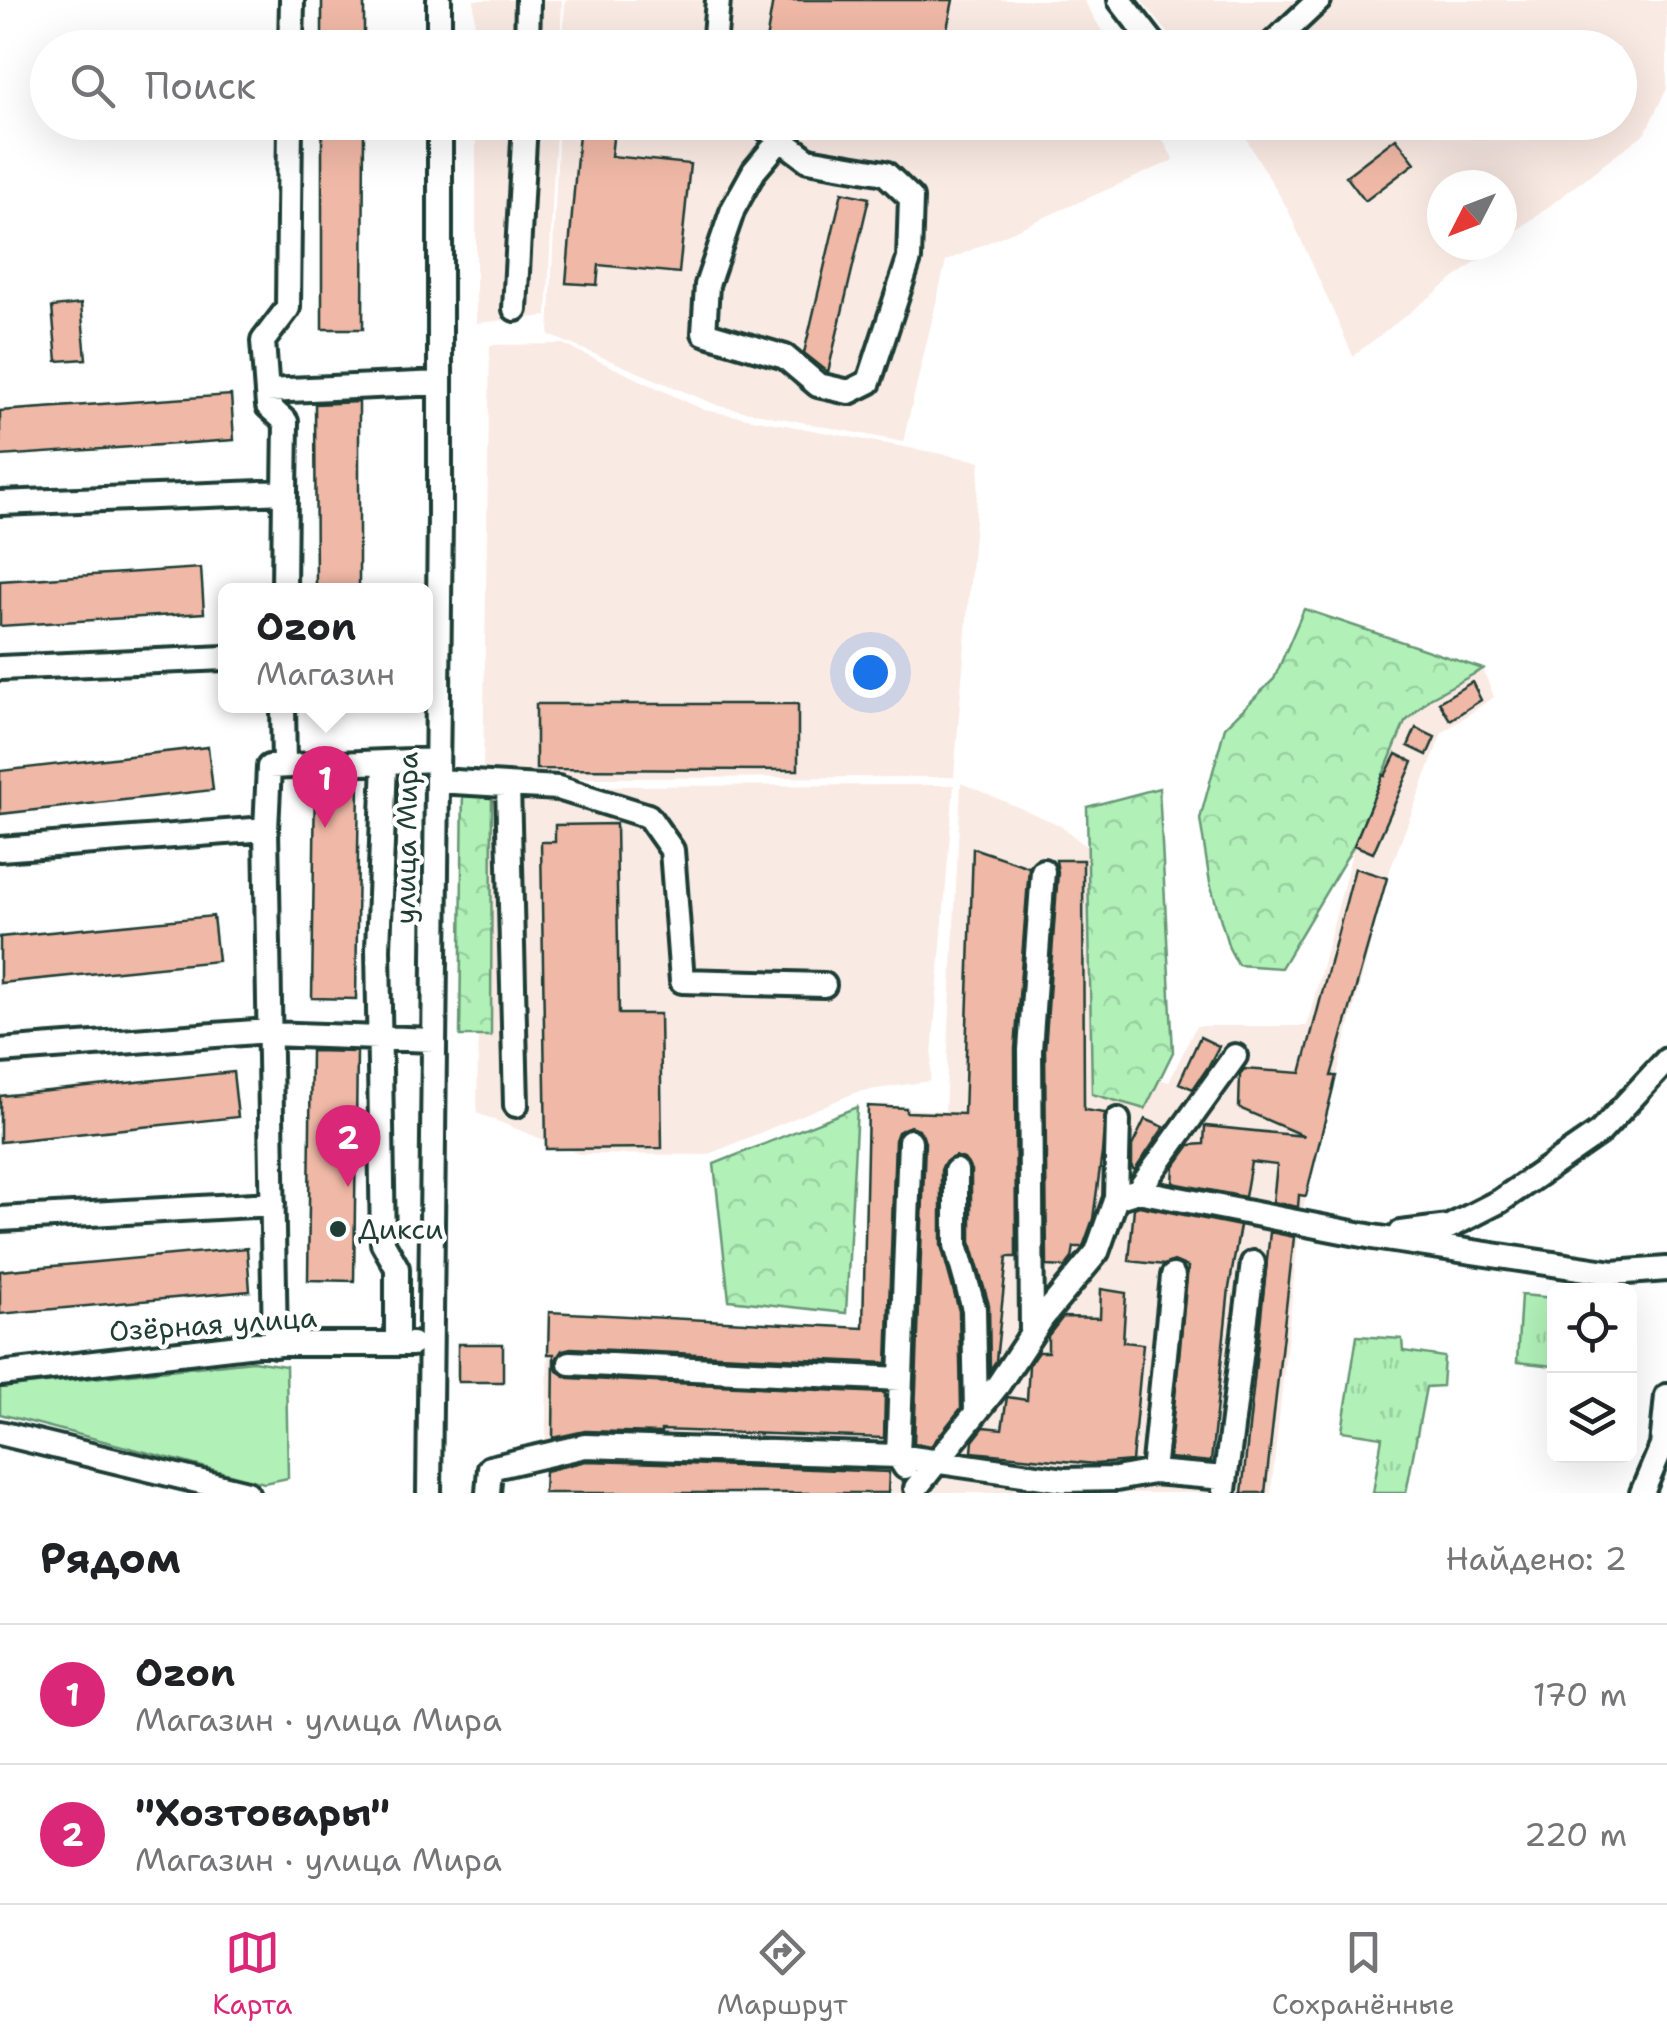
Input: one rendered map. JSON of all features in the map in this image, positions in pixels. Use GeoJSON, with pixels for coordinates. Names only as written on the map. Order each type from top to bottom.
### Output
{"type":"FeatureCollection","features":[{"type":"Feature","properties":{"kind":"street"},"geometry":{"type":"LineString","coordinates":[[291,30],[292,0]]}},
{"type":"Feature","properties":{"kind":"street"},"geometry":{"type":"LineString","coordinates":[[440,0],[440,30]]}},
{"type":"Feature","properties":{"kind":"street"},"geometry":{"type":"LineString","coordinates":[[527,30],[528,0]]}},
{"type":"Feature","properties":{"kind":"street"},"geometry":{"type":"LineString","coordinates":[[716,30],[718,0]]}},
{"type":"Feature","properties":{"kind":"street"},"geometry":{"type":"LineString","coordinates":[[1120,0],[1143,30]]}},
{"type":"Feature","properties":{"kind":"street"},"geometry":{"type":"LineString","coordinates":[[1287,30],[1318,0]]}},
{"type":"Feature","properties":{"kind":"street"},"geometry":{"type":"LineString","coordinates":[[284,583],[286,422],[268,406],[263,341],[288,308],[290,140]]}},
{"type":"Feature","properties":{"kind":"street","name":"улица Мира"},"geometry":{"type":"LineString","coordinates":[[429,1493],[440,140]]}},
{"type":"Feature","properties":{"kind":"street"},"geometry":{"type":"LineString","coordinates":[[515,309],[524,140]]}},
{"type":"Feature","properties":{"kind":"street"},"geometry":{"type":"LineString","coordinates":[[780,140],[754,171],[733,210],[707,286],[704,333],[786,358],[818,385],[850,392],[870,382],[898,294],[908,259],[911,198],[885,173],[808,160],[782,140]]}},
{"type":"Feature","properties":{"kind":"street"},"geometry":{"type":"LineString","coordinates":[[267,391],[440,383]]}},
{"type":"Feature","properties":{"kind":"street"},"geometry":{"type":"LineString","coordinates":[[0,504],[285,492]]}},
{"type":"Feature","properties":{"kind":"street"},"geometry":{"type":"LineString","coordinates":[[0,668],[218,658]]}},
{"type":"Feature","properties":{"kind":"street"},"geometry":{"type":"LineString","coordinates":[[283,713],[284,766]]}},
{"type":"Feature","properties":{"kind":"street"},"geometry":{"type":"LineString","coordinates":[[385,762],[378,949],[383,1243],[397,1268],[397,1344]]}},
{"type":"Feature","properties":{"kind":"street"},"geometry":{"type":"LineString","coordinates":[[276,1344],[266,828],[269,766],[385,762],[508,785],[558,788],[648,816],[672,850],[682,981],[824,985]]}},
{"type":"Feature","properties":{"kind":"street"},"geometry":{"type":"LineString","coordinates":[[508,785],[516,1105]]}},
{"type":"Feature","properties":{"kind":"street"},"geometry":{"type":"LineString","coordinates":[[0,849],[266,828]]}},
{"type":"Feature","properties":{"kind":"street"},"geometry":{"type":"LineString","coordinates":[[1032,1333],[1030,1050],[1043,871]]}},
{"type":"Feature","properties":{"kind":"street"},"geometry":{"type":"LineString","coordinates":[[0,1051],[270,1033],[434,1040]]}},
{"type":"Feature","properties":{"kind":"street"},"geometry":{"type":"LineString","coordinates":[[910,1141],[898,1456],[916,1490],[998,1385],[1043,1317],[1097,1252],[1127,1194],[1235,1056]]}},
{"type":"Feature","properties":{"kind":"street"},"geometry":{"type":"LineString","coordinates":[[1373,1237],[1449,1226],[1500,1202],[1600,1132],[1667,1060]]}},
{"type":"Feature","properties":{"kind":"street"},"geometry":{"type":"LineString","coordinates":[[1118,1120],[1127,1194]]}},
{"type":"Feature","properties":{"kind":"street"},"geometry":{"type":"LineString","coordinates":[[956,1171],[956,1245],[974,1309],[976,1412]]}},
{"type":"Feature","properties":{"kind":"street"},"geometry":{"type":"LineString","coordinates":[[1127,1194],[1613,1274],[1667,1268]]}},
{"type":"Feature","properties":{"kind":"street"},"geometry":{"type":"LineString","coordinates":[[0,1219],[273,1204]]}},
{"type":"Feature","properties":{"kind":"street"},"geometry":{"type":"LineString","coordinates":[[488,1493],[490,1468],[586,1446],[898,1456],[1064,1480],[1154,1472],[1224,1486],[1253,1263]]}},
{"type":"Feature","properties":{"kind":"street"},"geometry":{"type":"LineString","coordinates":[[1154,1472],[1173,1276]]}},
{"type":"Feature","properties":{"kind":"street","name":"Озёрная улица"},"geometry":{"type":"LineString","coordinates":[[0,1374],[256,1344],[430,1344]]}},
{"type":"Feature","properties":{"kind":"street"},"geometry":{"type":"LineString","coordinates":[[570,1363],[901,1379]]}},
{"type":"Feature","properties":{"kind":"street"},"geometry":{"type":"LineString","coordinates":[[1642,1493],[1662,1446],[1667,1396]]}},
{"type":"Feature","properties":{"kind":"street"},"geometry":{"type":"LineString","coordinates":[[0,1433],[247,1493]]}},
{"type":"Feature","properties":{"kind":"shaded area"},"geometry":{"type":"Polygon","coordinates":[[[474,0],[562,0],[561,30],[475,30],[474,0]]]}},
{"type":"Feature","properties":{"kind":"shaded area"},"geometry":{"type":"Polygon","coordinates":[[[565,0],[1084,0],[1101,30],[564,30],[565,0]]]}},
{"type":"Feature","properties":{"kind":"shaded area"},"geometry":{"type":"Polygon","coordinates":[[[1141,0],[1667,0],[1667,88],[1645,133],[1637,139],[1637,30],[1166,30],[1141,0]]]}},
{"type":"Feature","properties":{"kind":"shaded area"},"geometry":{"type":"Polygon","coordinates":[[[476,140],[555,140],[547,316],[476,323],[476,140]]]}},
{"type":"Feature","properties":{"kind":"shaded area"},"geometry":{"type":"Polygon","coordinates":[[[558,140],[1163,140],[1174,160],[946,261],[903,442],[719,406],[549,335],[558,140]]]}},
{"type":"Feature","properties":{"kind":"shaded area"},"geometry":{"type":"Polygon","coordinates":[[[1247,140],[1636,140],[1517,231],[1517,170],[1427,170],[1427,260],[1478,260],[1353,356],[1287,208],[1247,140]]]}},
{"type":"Feature","properties":{"kind":"shaded area"},"geometry":{"type":"Polygon","coordinates":[[[563,344],[704,410],[980,461],[954,777],[581,778],[483,771],[490,345],[563,344]]]}},
{"type":"Feature","properties":{"kind":"shaded area"},"geometry":{"type":"Polygon","coordinates":[[[1483,669],[1494,697],[1442,733],[1387,878],[1300,1221],[1271,1493],[544,1493],[549,1312],[863,1328],[868,1106],[945,1111],[961,783],[1060,825],[1094,853],[1092,1059],[1169,1082],[1196,1026],[1307,1026],[1354,845],[1405,722],[1430,698],[1483,669]]]}},
{"type":"Feature","properties":{"kind":"shaded area"},"geometry":{"type":"Polygon","coordinates":[[[482,777],[577,786],[954,785],[930,1081],[857,1092],[707,1155],[579,1154],[477,1113],[482,777]]]}},
{"type":"Feature","properties":{"kind":"green space"},"geometry":{"type":"Polygon","coordinates":[[[1304,609],[1483,669],[1430,698],[1405,722],[1354,845],[1281,968],[1238,965],[1229,948],[1210,883],[1200,819],[1225,727],[1274,679],[1304,609]]]}},
{"type":"Feature","properties":{"kind":"green space"},"geometry":{"type":"Polygon","coordinates":[[[463,785],[492,785],[491,1036],[460,1036],[463,785]]]}},
{"type":"Feature","properties":{"kind":"green space"},"geometry":{"type":"Polygon","coordinates":[[[1159,788],[1173,1052],[1145,1109],[1092,1094],[1087,807],[1159,788]]]}},
{"type":"Feature","properties":{"kind":"green space"},"geometry":{"type":"Polygon","coordinates":[[[857,1107],[846,1313],[729,1300],[714,1164],[857,1107]]]}},
{"type":"Feature","properties":{"kind":"green space"},"geometry":{"type":"Polygon","coordinates":[[[1521,1295],[1547,1297],[1547,1365],[1517,1362],[1521,1295]]]}},
{"type":"Feature","properties":{"kind":"green space"},"geometry":{"type":"Polygon","coordinates":[[[1357,1336],[1402,1339],[1403,1351],[1444,1357],[1442,1386],[1426,1387],[1406,1493],[1373,1493],[1382,1437],[1342,1431],[1357,1336]]]}},
{"type":"Feature","properties":{"kind":"green space"},"geometry":{"type":"Polygon","coordinates":[[[253,1361],[286,1366],[288,1478],[264,1483],[0,1414],[0,1388],[253,1361]]]}},
{"type":"Feature","properties":{"kind":"building"},"geometry":{"type":"Polygon","coordinates":[[[322,0],[364,0],[364,30],[322,30],[322,0]]]}},
{"type":"Feature","properties":{"kind":"building"},"geometry":{"type":"Polygon","coordinates":[[[773,0],[953,0],[947,30],[768,30],[773,0]]]}},
{"type":"Feature","properties":{"kind":"building"},"geometry":{"type":"Polygon","coordinates":[[[322,140],[364,140],[363,329],[322,329],[322,140]]]}},
{"type":"Feature","properties":{"kind":"building"},"geometry":{"type":"Polygon","coordinates":[[[578,140],[613,140],[611,156],[690,164],[679,273],[599,265],[597,285],[566,283],[578,140]]]}},
{"type":"Feature","properties":{"kind":"building"},"geometry":{"type":"Polygon","coordinates":[[[1393,140],[1398,140],[1415,163],[1365,201],[1346,176],[1393,140]]]}},
{"type":"Feature","properties":{"kind":"building"},"geometry":{"type":"Polygon","coordinates":[[[842,192],[869,198],[828,372],[804,353],[842,192]]]}},
{"type":"Feature","properties":{"kind":"building"},"geometry":{"type":"Polygon","coordinates":[[[81,304],[86,359],[57,361],[52,307],[81,304]]]}},
{"type":"Feature","properties":{"kind":"building"},"geometry":{"type":"Polygon","coordinates":[[[231,395],[234,440],[0,456],[0,411],[231,395]]]}},
{"type":"Feature","properties":{"kind":"building"},"geometry":{"type":"Polygon","coordinates":[[[359,402],[359,583],[316,583],[315,404],[359,402]]]}},
{"type":"Feature","properties":{"kind":"building"},"geometry":{"type":"Polygon","coordinates":[[[201,568],[204,613],[0,626],[0,581],[201,568]]]}},
{"type":"Feature","properties":{"kind":"building"},"geometry":{"type":"Polygon","coordinates":[[[1472,682],[1481,700],[1450,720],[1439,702],[1472,682]]]}},
{"type":"Feature","properties":{"kind":"building"},"geometry":{"type":"Polygon","coordinates":[[[536,704],[798,704],[798,770],[536,769],[536,704]]]}},
{"type":"Feature","properties":{"kind":"building"},"geometry":{"type":"Polygon","coordinates":[[[1416,728],[1435,737],[1427,755],[1408,746],[1416,728]]]}},
{"type":"Feature","properties":{"kind":"building"},"geometry":{"type":"Polygon","coordinates":[[[208,747],[213,790],[0,814],[0,771],[208,747]]]}},
{"type":"Feature","properties":{"kind":"building"},"geometry":{"type":"Polygon","coordinates":[[[1396,754],[1413,762],[1373,853],[1354,845],[1383,775],[1396,754]]]}},
{"type":"Feature","properties":{"kind":"building"},"geometry":{"type":"Polygon","coordinates":[[[359,778],[356,999],[312,998],[315,780],[359,778]]]}},
{"type":"Feature","properties":{"kind":"building"},"geometry":{"type":"Polygon","coordinates":[[[616,824],[619,1014],[660,1014],[662,1148],[546,1149],[541,842],[555,842],[555,825],[616,824]]]}},
{"type":"Feature","properties":{"kind":"building"},"geometry":{"type":"Polygon","coordinates":[[[973,848],[1029,867],[1015,1049],[1016,1257],[1007,1257],[996,1361],[990,1370],[989,1305],[971,1243],[971,1170],[964,1159],[955,1156],[941,1170],[941,1245],[959,1311],[961,1408],[931,1446],[914,1443],[925,1142],[919,1129],[910,1126],[898,1132],[895,1140],[887,1363],[571,1348],[562,1350],[555,1361],[557,1371],[569,1378],[885,1393],[884,1438],[661,1430],[585,1431],[553,1438],[554,1354],[548,1354],[549,1312],[863,1328],[868,1106],[964,1114],[973,848]]]}},
{"type":"Feature","properties":{"kind":"building"},"geometry":{"type":"Polygon","coordinates":[[[1056,860],[1083,860],[1084,1110],[1105,1113],[1093,1219],[1084,1244],[1074,1247],[1065,1267],[1047,1266],[1045,1050],[1056,860]]]}},
{"type":"Feature","properties":{"kind":"building"},"geometry":{"type":"Polygon","coordinates":[[[1355,868],[1387,878],[1331,1076],[1336,1076],[1306,1196],[1299,1195],[1298,1207],[1273,1202],[1277,1165],[1251,1162],[1245,1197],[1173,1183],[1174,1167],[1190,1145],[1204,1144],[1205,1126],[1304,1136],[1239,1108],[1240,1075],[1244,1069],[1301,1073],[1355,868]]]}},
{"type":"Feature","properties":{"kind":"building"},"geometry":{"type":"Polygon","coordinates":[[[213,916],[218,961],[0,983],[0,937],[213,916]]]}},
{"type":"Feature","properties":{"kind":"building"},"geometry":{"type":"Polygon","coordinates":[[[1200,1037],[1219,1046],[1193,1089],[1179,1083],[1200,1037]]]}},
{"type":"Feature","properties":{"kind":"building"},"geometry":{"type":"Polygon","coordinates":[[[311,1051],[357,1052],[354,1281],[308,1280],[311,1051]]]}},
{"type":"Feature","properties":{"kind":"building"},"geometry":{"type":"Polygon","coordinates":[[[233,1072],[238,1117],[0,1142],[0,1096],[233,1072]]]}},
{"type":"Feature","properties":{"kind":"building"},"geometry":{"type":"Polygon","coordinates":[[[1145,1119],[1164,1127],[1135,1170],[1132,1146],[1145,1119]]]}},
{"type":"Feature","properties":{"kind":"building"},"geometry":{"type":"Polygon","coordinates":[[[1134,1208],[1240,1226],[1229,1288],[1211,1462],[1169,1458],[1188,1267],[1174,1261],[1164,1265],[1129,1261],[1134,1208]]]}},
{"type":"Feature","properties":{"kind":"building"},"geometry":{"type":"Polygon","coordinates":[[[1270,1232],[1294,1237],[1265,1493],[1242,1493],[1270,1232]]]}},
{"type":"Feature","properties":{"kind":"building"},"geometry":{"type":"Polygon","coordinates":[[[247,1248],[250,1291],[0,1314],[0,1271],[247,1248]]]}},
{"type":"Feature","properties":{"kind":"building"},"geometry":{"type":"Polygon","coordinates":[[[1101,1289],[1126,1293],[1123,1342],[1143,1344],[1132,1461],[1095,1464],[972,1452],[973,1441],[984,1427],[1002,1429],[1007,1397],[1027,1400],[1029,1365],[1038,1352],[1048,1352],[1048,1336],[1063,1317],[1100,1318],[1101,1289]]]}},
{"type":"Feature","properties":{"kind":"building"},"geometry":{"type":"Polygon","coordinates":[[[458,1344],[503,1344],[503,1382],[458,1382],[458,1344]]]}},
{"type":"Feature","properties":{"kind":"building"},"geometry":{"type":"Polygon","coordinates":[[[586,1461],[889,1472],[888,1493],[544,1493],[545,1471],[586,1461]]]}},
{"type":"Feature","properties":{"kind":"place","name":"Ozon"},"geometry":{"type":"Point","coordinates":[325,828]}},
{"type":"Feature","properties":{"kind":"place","name":"\"Хозтовары\""},"geometry":{"type":"Point","coordinates":[348,1187]}},
{"type":"Feature","properties":{"kind":"place","name":"Дикси"},"geometry":{"type":"Point","coordinates":[338,1229]}}]}
